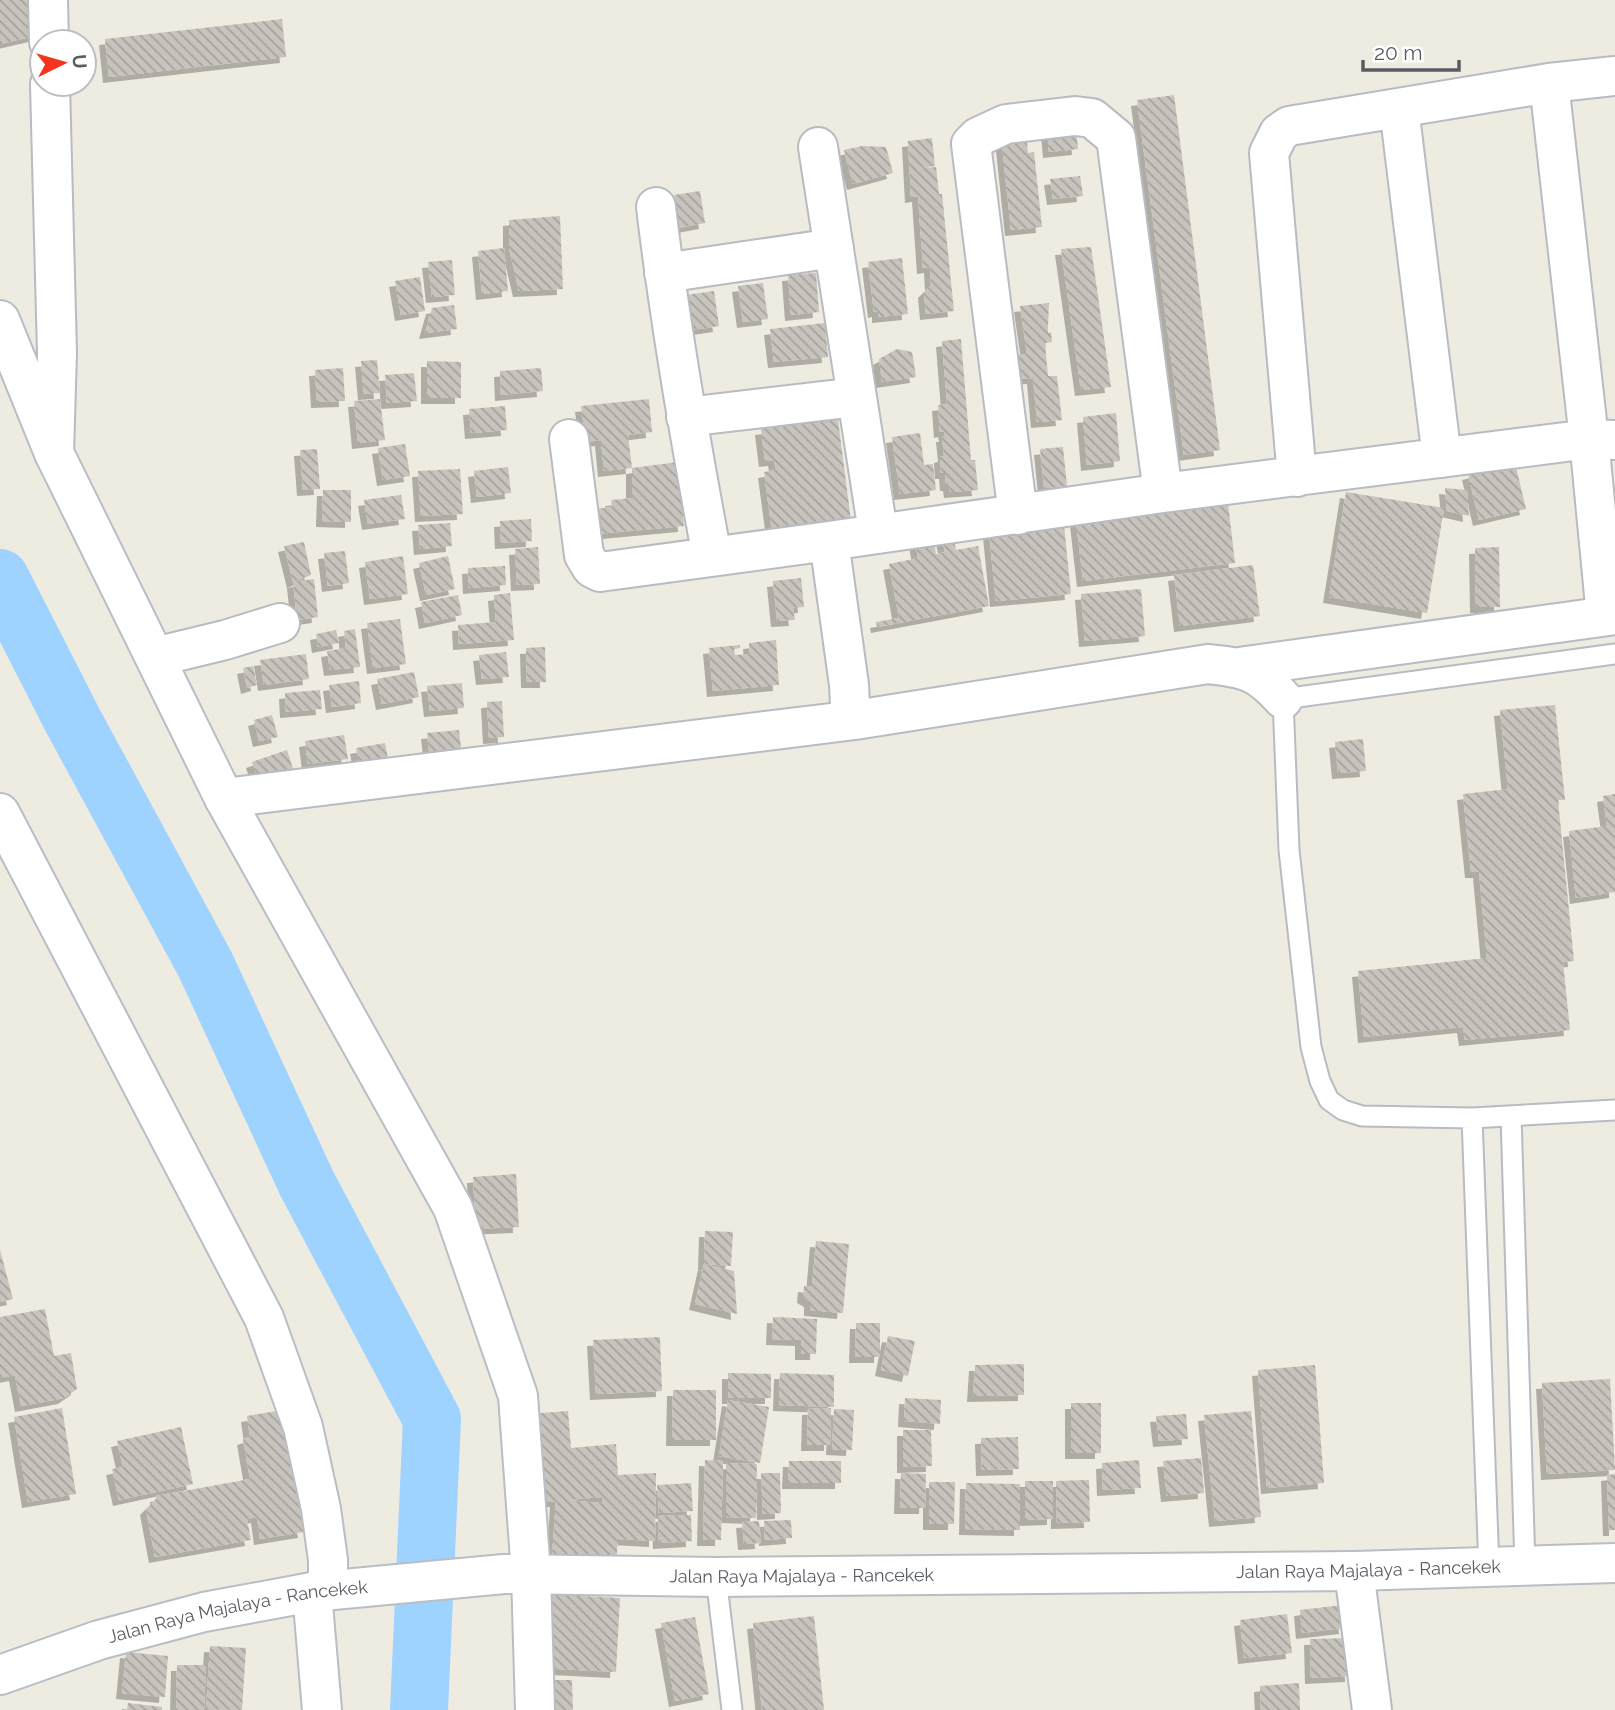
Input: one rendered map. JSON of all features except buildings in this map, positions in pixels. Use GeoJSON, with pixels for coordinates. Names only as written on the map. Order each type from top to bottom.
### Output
{"type":"FeatureCollection","features":[{"type":"Feature","properties":{"kind":"street"},"geometry":{"type":"LineString","coordinates":[[48,0],[49,28]]}},
{"type":"Feature","properties":{"kind":"street"},"geometry":{"type":"LineString","coordinates":[[1297,477],[1269,153],[1279,133],[1289,126],[1549,83],[1615,76]]}},
{"type":"Feature","properties":{"kind":"street"},"geometry":{"type":"LineString","coordinates":[[224,799],[855,720],[1209,664],[1239,667],[1610,616],[1602,440],[1549,83]]}},
{"type":"Feature","properties":{"kind":"street"},"geometry":{"type":"LineString","coordinates":[[50,98],[57,353],[54,453]]}},
{"type":"Feature","properties":{"kind":"street"},"geometry":{"type":"LineString","coordinates":[[1399,108],[1442,458]]}},
{"type":"Feature","properties":{"kind":"street"},"geometry":{"type":"LineString","coordinates":[[1018,515],[971,144],[978,136],[1006,124],[1075,116],[1092,118],[1116,138],[1163,493]]}},
{"type":"Feature","properties":{"kind":"street"},"geometry":{"type":"LineString","coordinates":[[818,147],[878,532]]}},
{"type":"Feature","properties":{"kind":"street"},"geometry":{"type":"LineString","coordinates":[[656,207],[686,416],[712,556]]}},
{"type":"Feature","properties":{"kind":"street"},"geometry":{"type":"LineString","coordinates":[[664,273],[834,248]]}},
{"type":"Feature","properties":{"kind":"street"},"geometry":{"type":"LineString","coordinates":[[0,320],[54,453],[224,799],[453,1208],[517,1396],[518,1574],[535,1710]]}},
{"type":"Feature","properties":{"kind":"street"},"geometry":{"type":"LineString","coordinates":[[686,416],[856,397]]}},
{"type":"Feature","properties":{"kind":"street"},"geometry":{"type":"LineString","coordinates":[[569,439],[584,555],[592,568],[600,572],[1163,493],[1602,440]]}},
{"type":"Feature","properties":{"kind":"street"},"geometry":{"type":"LineString","coordinates":[[829,541],[850,705],[855,720]]}},
{"type":"Feature","properties":{"kind":"street"},"geometry":{"type":"LineString","coordinates":[[155,657],[280,623]]}},
{"type":"Feature","properties":{"kind":"street"},"geometry":{"type":"LineString","coordinates":[[1239,667],[1265,679],[1283,699]]}},
{"type":"Feature","properties":{"kind":"street"},"geometry":{"type":"LineString","coordinates":[[0,813],[264,1318],[303,1427],[321,1509],[328,1560],[320,1590],[322,1710]]}},
{"type":"Feature","properties":{"kind":"street","name":"Jalan Raya Majalaya - Rancekek"},"geometry":{"type":"LineString","coordinates":[[0,1675],[99,1640],[204,1612],[320,1590],[518,1574],[716,1577],[1354,1571],[1615,1563]]}},
{"type":"Feature","properties":{"kind":"street"},"geometry":{"type":"LineString","coordinates":[[1354,1571],[1372,1710]]}},
{"type":"Feature","properties":{"kind":"lane"},"geometry":{"type":"LineString","coordinates":[[1615,654],[1283,699],[1289,850],[1311,1047],[1320,1081],[1329,1100],[1343,1110],[1362,1116],[1472,1118],[1615,1110]]}},
{"type":"Feature","properties":{"kind":"lane"},"geometry":{"type":"LineString","coordinates":[[1507,1567],[1511,1116]]}},
{"type":"Feature","properties":{"kind":"lane"},"geometry":{"type":"LineString","coordinates":[[1472,1118],[1507,1567]]}},
{"type":"Feature","properties":{"kind":"lane"},"geometry":{"type":"LineString","coordinates":[[716,1577],[732,1710]]}},
{"type":"Feature","properties":{"kind":"waterway"},"geometry":{"type":"LineString","coordinates":[[0,578],[73,721],[205,964],[307,1184],[432,1419],[419,1710]]}}]}
